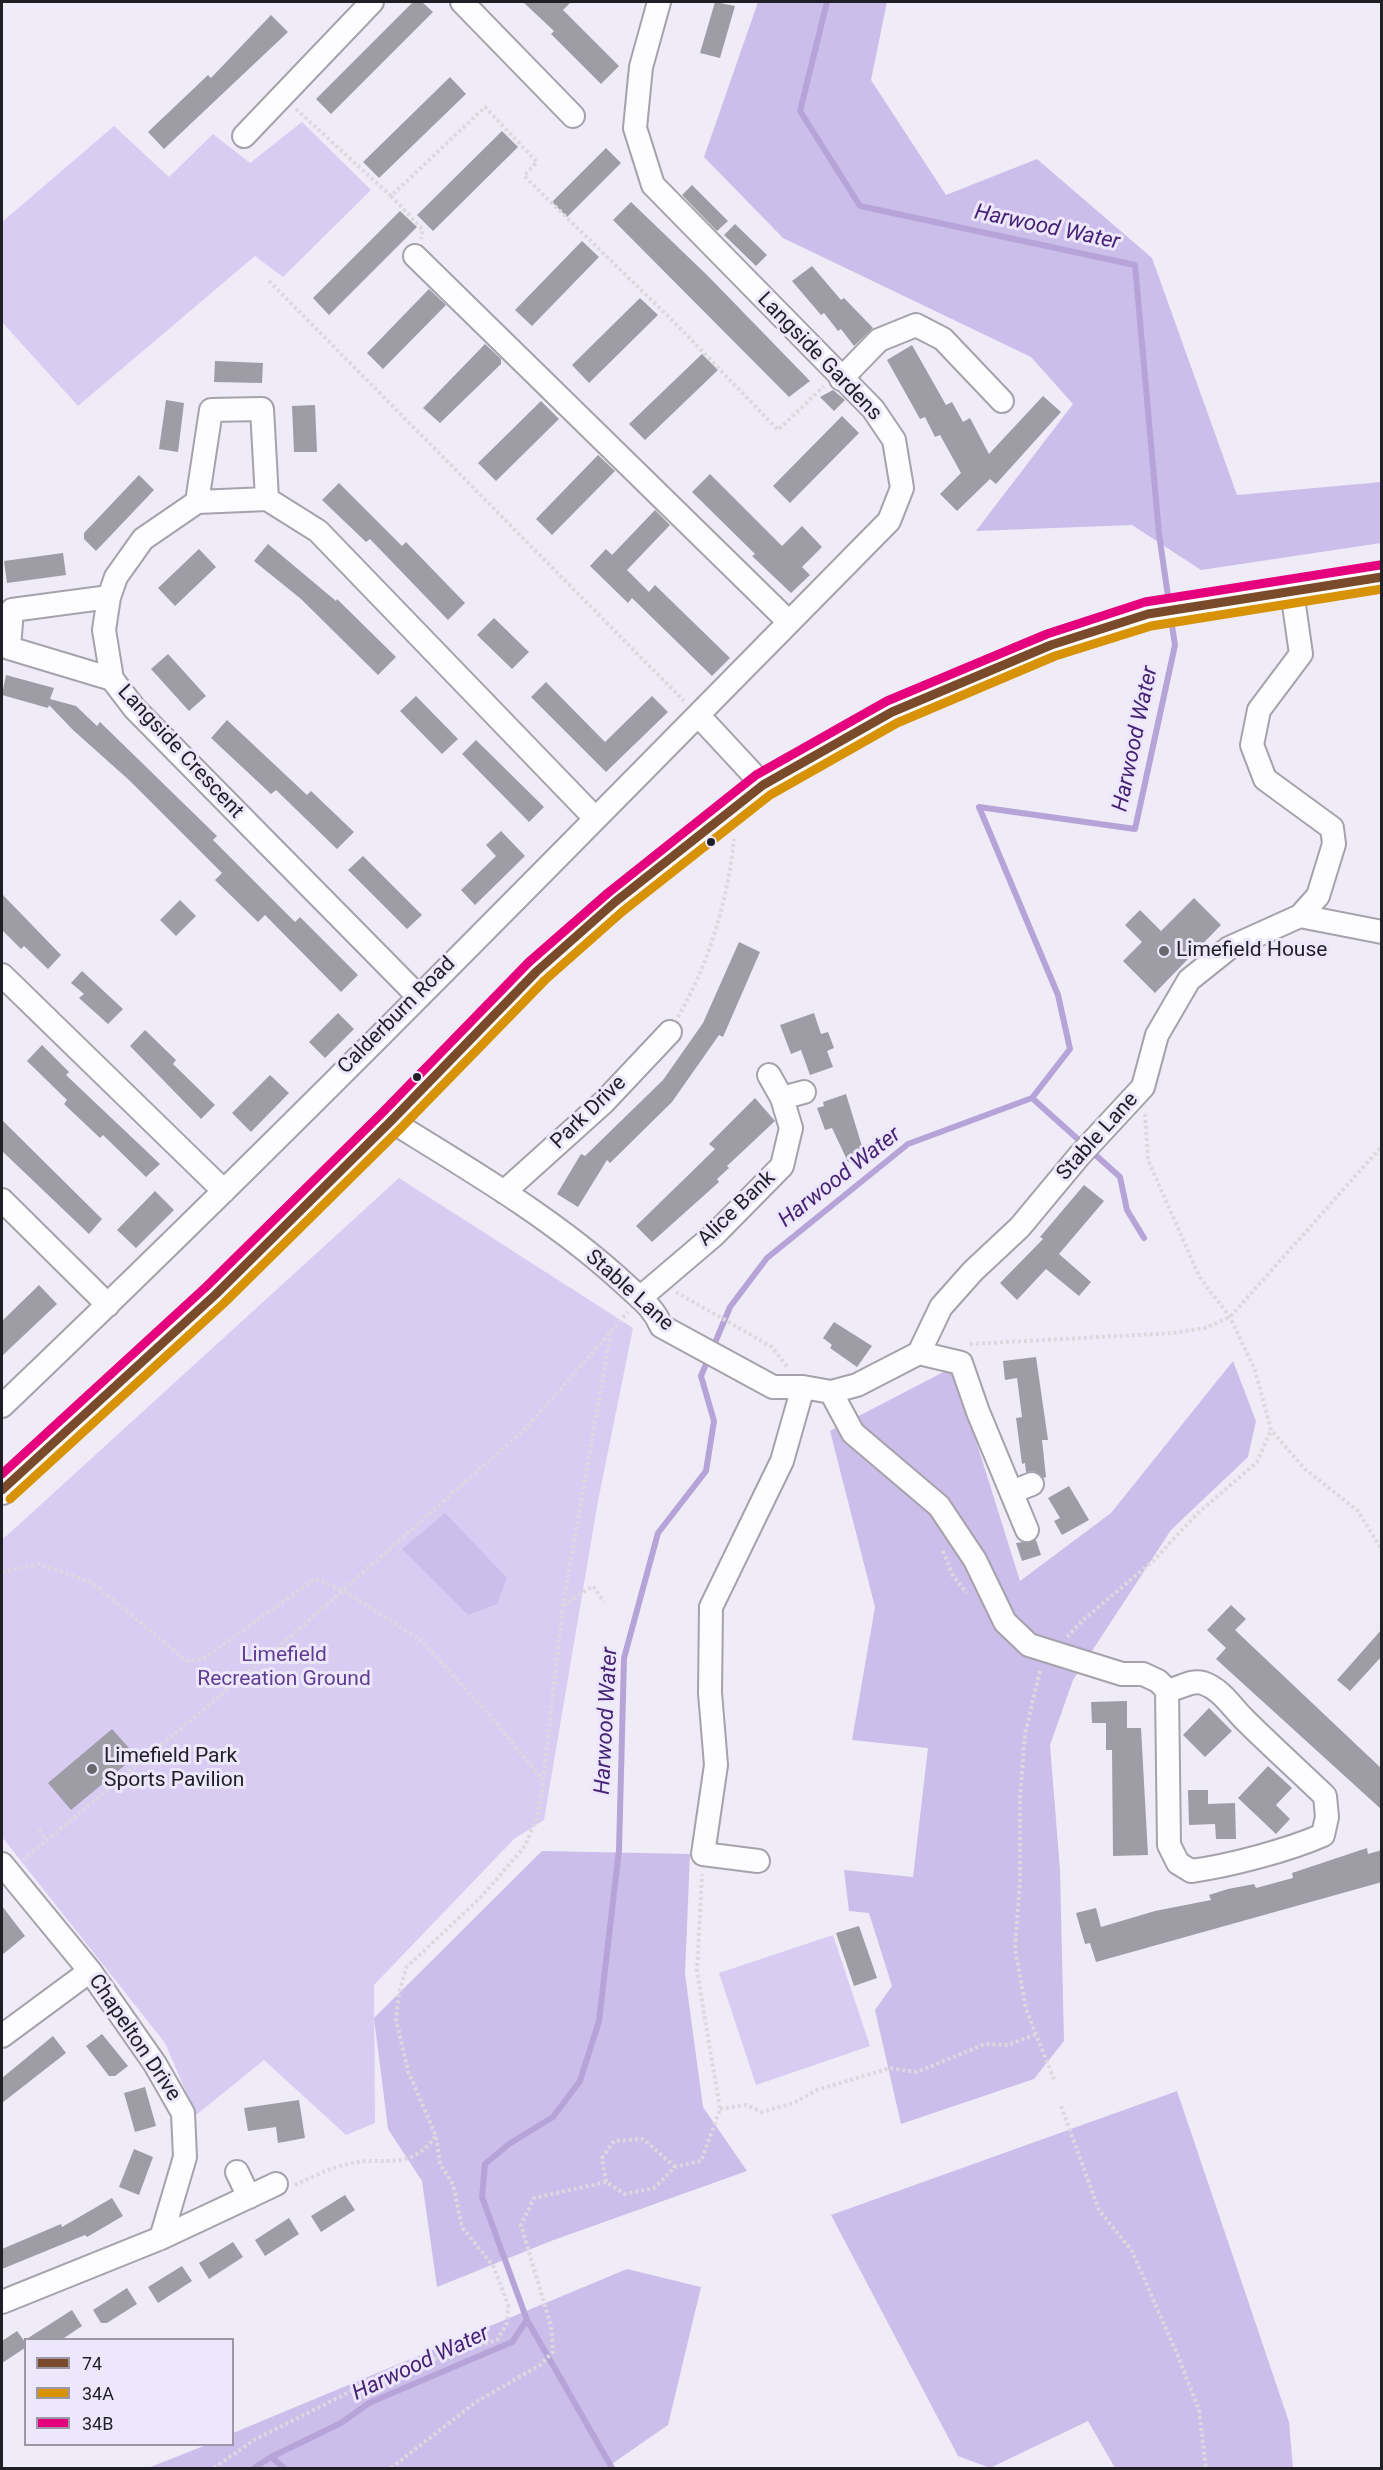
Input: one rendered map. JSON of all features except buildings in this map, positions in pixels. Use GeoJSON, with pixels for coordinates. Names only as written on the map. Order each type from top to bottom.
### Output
{"type":"FeatureCollection","features":[{"type":"Feature","properties":{"kind":"main road"},"geometry":{"type":"LineString","coordinates":[[2,1490],[215,1295],[391,1121],[537,971],[615,902],[763,785],[892,712],[1051,645],[1148,615],[1382,576]]}},
{"type":"Feature","properties":{"kind":"street"},"geometry":{"type":"LineString","coordinates":[[244,136],[372,2]]}},
{"type":"Feature","properties":{"kind":"street"},"geometry":{"type":"LineString","coordinates":[[462,2],[573,116]]}},
{"type":"Feature","properties":{"kind":"street","name":"Langside Gardens"},"geometry":{"type":"LineString","coordinates":[[659,2],[641,67],[635,128],[653,185],[839,377],[873,409],[894,440],[902,488],[889,520],[789,622]]}},
{"type":"Feature","properties":{"kind":"street"},"geometry":{"type":"LineString","coordinates":[[415,256],[789,622]]}},
{"type":"Feature","properties":{"kind":"street"},"geometry":{"type":"LineString","coordinates":[[839,377],[879,340],[916,326],[943,339],[1002,401]]}},
{"type":"Feature","properties":{"kind":"street"},"geometry":{"type":"LineString","coordinates":[[267,499],[262,409],[210,410],[197,502],[267,499],[318,531],[594,818]]}},
{"type":"Feature","properties":{"kind":"street","name":"Langside Crescent"},"geometry":{"type":"LineString","coordinates":[[197,502],[143,539],[116,577],[109,597],[104,630],[112,679],[135,709],[417,995]]}},
{"type":"Feature","properties":{"kind":"street"},"geometry":{"type":"LineString","coordinates":[[1143,1087],[1157,1035],[1189,980],[1229,948],[1300,916],[1318,896],[1334,844],[1332,828],[1265,779],[1252,745],[1259,710],[1301,654],[1292,591]]}},
{"type":"Feature","properties":{"kind":"street"},"geometry":{"type":"LineString","coordinates":[[109,597],[12,610],[9,648],[112,679]]}},
{"type":"Feature","properties":{"kind":"street","name":"Calderburn Road"},"geometry":{"type":"LineString","coordinates":[[2,1406],[224,1191],[594,818],[699,716],[789,622]]}},
{"type":"Feature","properties":{"kind":"street"},"geometry":{"type":"LineString","coordinates":[[699,716],[763,785]]}},
{"type":"Feature","properties":{"kind":"street"},"geometry":{"type":"LineString","coordinates":[[1300,916],[1382,932]]}},
{"type":"Feature","properties":{"kind":"street"},"geometry":{"type":"LineString","coordinates":[[2,975],[224,1191]]}},
{"type":"Feature","properties":{"kind":"street","name":"Park Drive"},"geometry":{"type":"LineString","coordinates":[[504,1192],[604,1102],[670,1032]]}},
{"type":"Feature","properties":{"kind":"street","name":"Alice Bank"},"geometry":{"type":"LineString","coordinates":[[640,1298],[714,1234],[782,1166],[791,1128],[782,1098],[768,1075]]}},
{"type":"Feature","properties":{"kind":"street","name":"Stable Lane"},"geometry":{"type":"LineString","coordinates":[[391,1121],[504,1192],[609,1269],[656,1312],[661,1326],[774,1387],[803,1387],[831,1392],[857,1385],[919,1353],[941,1307],[973,1271],[1020,1227],[1079,1156],[1143,1087]]}},
{"type":"Feature","properties":{"kind":"street"},"geometry":{"type":"LineString","coordinates":[[782,1098],[804,1092]]}},
{"type":"Feature","properties":{"kind":"street"},"geometry":{"type":"LineString","coordinates":[[4,1208],[108,1305]]}},
{"type":"Feature","properties":{"kind":"street"},"geometry":{"type":"LineString","coordinates":[[919,1353],[961,1363],[978,1412],[1022,1488],[1027,1530]]}},
{"type":"Feature","properties":{"kind":"street"},"geometry":{"type":"LineString","coordinates":[[758,1861],[703,1854],[716,1765],[710,1693],[711,1607],[782,1461],[803,1387]]}},
{"type":"Feature","properties":{"kind":"street"},"geometry":{"type":"LineString","coordinates":[[831,1392],[853,1433],[939,1506],[975,1560],[1005,1622],[1029,1645],[1122,1674],[1143,1674],[1158,1681],[1167,1690],[1169,1845],[1178,1863],[1191,1871],[1214,1868],[1305,1843],[1323,1835],[1327,1816],[1325,1796],[1242,1717],[1220,1692],[1201,1682],[1185,1684],[1175,1690],[1167,1690]]}},
{"type":"Feature","properties":{"kind":"street","name":"Chapelton Drive"},"geometry":{"type":"LineString","coordinates":[[5,1868],[90,1971],[155,2064],[183,2113],[185,2157],[161,2238]]}},
{"type":"Feature","properties":{"kind":"street"},"geometry":{"type":"LineString","coordinates":[[2,2036],[90,1971]]}},
{"type":"Feature","properties":{"kind":"street"},"geometry":{"type":"LineString","coordinates":[[237,2172],[249,2197]]}},
{"type":"Feature","properties":{"kind":"street"},"geometry":{"type":"LineString","coordinates":[[2,2302],[161,2238],[276,2184]]}},
{"type":"Feature","properties":{"kind":"path"},"geometry":{"type":"LineString","coordinates":[[282,96],[391,196],[423,230],[415,256]]}},
{"type":"Feature","properties":{"kind":"path"},"geometry":{"type":"LineString","coordinates":[[391,196],[485,107],[537,162],[524,176],[675,323],[778,430],[839,377]]}},
{"type":"Feature","properties":{"kind":"path"},"geometry":{"type":"LineString","coordinates":[[269,281],[699,716]]}},
{"type":"Feature","properties":{"kind":"path"},"geometry":{"type":"LineString","coordinates":[[670,1032],[709,951],[724,897],[733,843],[736,805]]}},
{"type":"Feature","properties":{"kind":"path"},"geometry":{"type":"LineString","coordinates":[[1143,1087],[1148,1160],[1200,1278],[1230,1317],[1255,1370],[1270,1430],[1305,1469],[1358,1511],[1382,1550]]}},
{"type":"Feature","properties":{"kind":"path"},"geometry":{"type":"LineString","coordinates":[[960,1345],[1173,1333],[1205,1328],[1230,1317],[1382,1146]]}},
{"type":"Feature","properties":{"kind":"path","name":"Stable Lane"},"geometry":{"type":"LineString","coordinates":[[676,1292],[772,1347]]}},
{"type":"Feature","properties":{"kind":"path"},"geometry":{"type":"LineString","coordinates":[[5,1868],[46,1840],[343,1590],[526,1428],[640,1298]]}},
{"type":"Feature","properties":{"kind":"path"},"geometry":{"type":"LineString","coordinates":[[214,2469],[254,2440],[385,2374],[497,2340],[509,2315],[508,2305],[494,2267],[462,2227],[453,2184],[440,2164],[436,2136],[408,2072],[396,2019],[399,1993],[406,1968],[482,1896],[525,1846],[537,1817],[563,1605],[611,1331]]}},
{"type":"Feature","properties":{"kind":"path"},"geometry":{"type":"LineString","coordinates":[[1053,1653],[1083,1620],[1152,1561],[1197,1514],[1257,1461],[1270,1430]]}},
{"type":"Feature","properties":{"kind":"path"},"geometry":{"type":"LineString","coordinates":[[941,1547],[953,1576],[974,1602]]}},
{"type":"Feature","properties":{"kind":"path"},"geometry":{"type":"LineString","coordinates":[[2,1572],[39,1564],[91,1582],[187,1661],[203,1659],[315,1579],[343,1590],[422,1641],[492,1718],[543,1781]]}},
{"type":"Feature","properties":{"kind":"path"},"geometry":{"type":"LineString","coordinates":[[563,1605],[593,1586],[604,1602]]}},
{"type":"Feature","properties":{"kind":"path"},"geometry":{"type":"LineString","coordinates":[[1031,1667],[1041,1671],[1025,1734],[1020,1799],[1020,1881],[1015,1949],[1026,2009],[1055,2082]]}},
{"type":"Feature","properties":{"kind":"path"},"geometry":{"type":"LineString","coordinates":[[39,1830],[46,1840]]}},
{"type":"Feature","properties":{"kind":"path"},"geometry":{"type":"LineString","coordinates":[[391,2469],[476,2403],[540,2365],[553,2352],[551,2326],[521,2225],[534,2198],[593,2183],[606,2182],[625,2194],[654,2188],[675,2167],[701,2161],[720,2109],[697,1971],[703,1854]]}},
{"type":"Feature","properties":{"kind":"path"},"geometry":{"type":"LineString","coordinates":[[720,2109],[746,2105],[762,2112],[794,2103],[818,2091],[890,2068],[917,2072],[985,2044],[1008,2045],[1037,2034]]}},
{"type":"Feature","properties":{"kind":"path"},"geometry":{"type":"LineString","coordinates":[[1061,2106],[1099,2210],[1132,2251],[1178,2356],[1199,2410],[1206,2469]]}},
{"type":"Feature","properties":{"kind":"path"},"geometry":{"type":"LineString","coordinates":[[276,2184],[292,2186],[344,2164],[363,2160],[398,2161],[422,2153],[436,2136]]}},
{"type":"Feature","properties":{"kind":"path"},"geometry":{"type":"LineString","coordinates":[[606,2182],[602,2158],[614,2141],[644,2139],[675,2167]]}},
{"type":"Feature","properties":{"kind":"green space"},"geometry":{"type":"Polygon","coordinates":[[[302,122],[371,190],[283,277],[255,256],[78,406],[2,322],[2,222],[114,126],[169,177],[213,134],[250,163],[302,122]]]}},
{"type":"Feature","properties":{"kind":"green space","name":"Limefield Recreation Ground"},"geometry":{"type":"Polygon","coordinates":[[[399,1178],[633,1328],[598,1501],[544,1820],[514,1839],[374,1985],[375,2123],[346,2135],[264,2060],[196,2115],[165,2043],[2,1837],[2,1540],[399,1178]]]}},
{"type":"Feature","properties":{"kind":"green space"},"geometry":{"type":"Polygon","coordinates":[[[833,1935],[870,2046],[756,2085],[719,1973],[833,1935]]]}},
{"type":"Feature","properties":{"kind":"shaded area"},"geometry":{"type":"Polygon","coordinates":[[[758,2],[887,2],[871,80],[946,195],[1037,159],[1152,258],[1237,495],[1381,482],[1381,543],[1201,570],[1132,525],[976,531],[1073,404],[1031,357],[783,238],[704,157],[758,2]]]}},
{"type":"Feature","properties":{"kind":"shaded area"},"geometry":{"type":"Polygon","coordinates":[[[1233,1361],[1256,1421],[1248,1457],[1171,1530],[1073,1680],[1050,1745],[1060,1870],[1064,2041],[1034,2079],[901,2124],[875,2010],[892,1986],[869,1913],[849,1911],[844,1870],[913,1877],[928,1748],[852,1740],[875,1607],[830,1431],[953,1367],[1020,1581],[1111,1513],[1233,1361]]]}},
{"type":"Feature","properties":{"kind":"shaded area"},"geometry":{"type":"Polygon","coordinates":[[[445,1513],[507,1578],[497,1604],[468,1615],[402,1549],[445,1513]]]}},
{"type":"Feature","properties":{"kind":"shaded area"},"geometry":{"type":"Polygon","coordinates":[[[542,1851],[690,1854],[685,1974],[703,2107],[747,2171],[551,2241],[437,2287],[422,2181],[388,2129],[374,2018],[542,1851]]]}},
{"type":"Feature","properties":{"kind":"shaded area"},"geometry":{"type":"Polygon","coordinates":[[[1177,2091],[1289,2422],[1293,2468],[1115,2468],[1088,2421],[990,2468],[958,2456],[831,2215],[1177,2091]]]}},
{"type":"Feature","properties":{"kind":"shaded area"},"geometry":{"type":"Polygon","coordinates":[[[627,2269],[701,2287],[668,2425],[606,2468],[148,2468],[203,2446],[234,2446],[234,2433],[627,2269]]]}},
{"type":"Feature","properties":{"kind":"waterway","name":"Harwood Water"},"geometry":{"type":"LineString","coordinates":[[827,2],[800,111],[860,206],[1135,265],[1159,534],[1169,603]]}},
{"type":"Feature","properties":{"kind":"waterway","name":"Harwood Water"},"geometry":{"type":"LineString","coordinates":[[254,2468],[271,2457],[341,2423],[369,2403],[512,2342],[527,2320],[482,2197],[485,2164],[509,2144],[553,2117],[580,2081],[599,2021],[619,1850],[624,1658],[658,1533],[706,1471],[714,1421],[701,1376],[730,1307],[767,1258],[908,1144],[1032,1098],[1070,1049],[1058,995],[979,807],[1135,829],[1175,645],[1171,619]]}},
{"type":"Feature","properties":{"kind":"waterway"},"geometry":{"type":"LineString","coordinates":[[1032,1098],[1120,1177],[1127,1210],[1144,1238]]}},
{"type":"Feature","properties":{"kind":"waterway"},"geometry":{"type":"LineString","coordinates":[[527,2320],[612,2468]]}},
{"type":"Feature","properties":{"kind":"waterway"},"geometry":{"type":"LineString","coordinates":[[271,2457],[284,2468]]}},
{"type":"Feature","properties":{"kind":"transit line","name":"34B"},"geometry":{"type":"LineString","coordinates":[[2,1474],[207,1286],[382,1113],[529,962],[608,893],[756,775],[887,701],[1047,634],[1145,602],[1380,565]]}},
{"type":"Feature","properties":{"kind":"transit line","name":"74"},"geometry":{"type":"LineString","coordinates":[[2,1490],[215,1295],[391,1121],[537,971],[615,902],[763,785],[892,712],[1051,645],[1148,614],[1382,577]]}},
{"type":"Feature","properties":{"kind":"transit line","name":"34A"},"geometry":{"type":"LineString","coordinates":[[10,1499],[223,1304],[399,1130],[545,980],[623,911],[770,795],[897,723],[1055,656],[1151,626],[1382,589]]}},
{"type":"Feature","properties":{"kind":"place","name":"Limefield House"},"geometry":{"type":"Point","coordinates":[1164,951]}},
{"type":"Feature","properties":{"kind":"place","name":"Limefield Park Sports Pavilion"},"geometry":{"type":"Point","coordinates":[92,1769]}}]}
